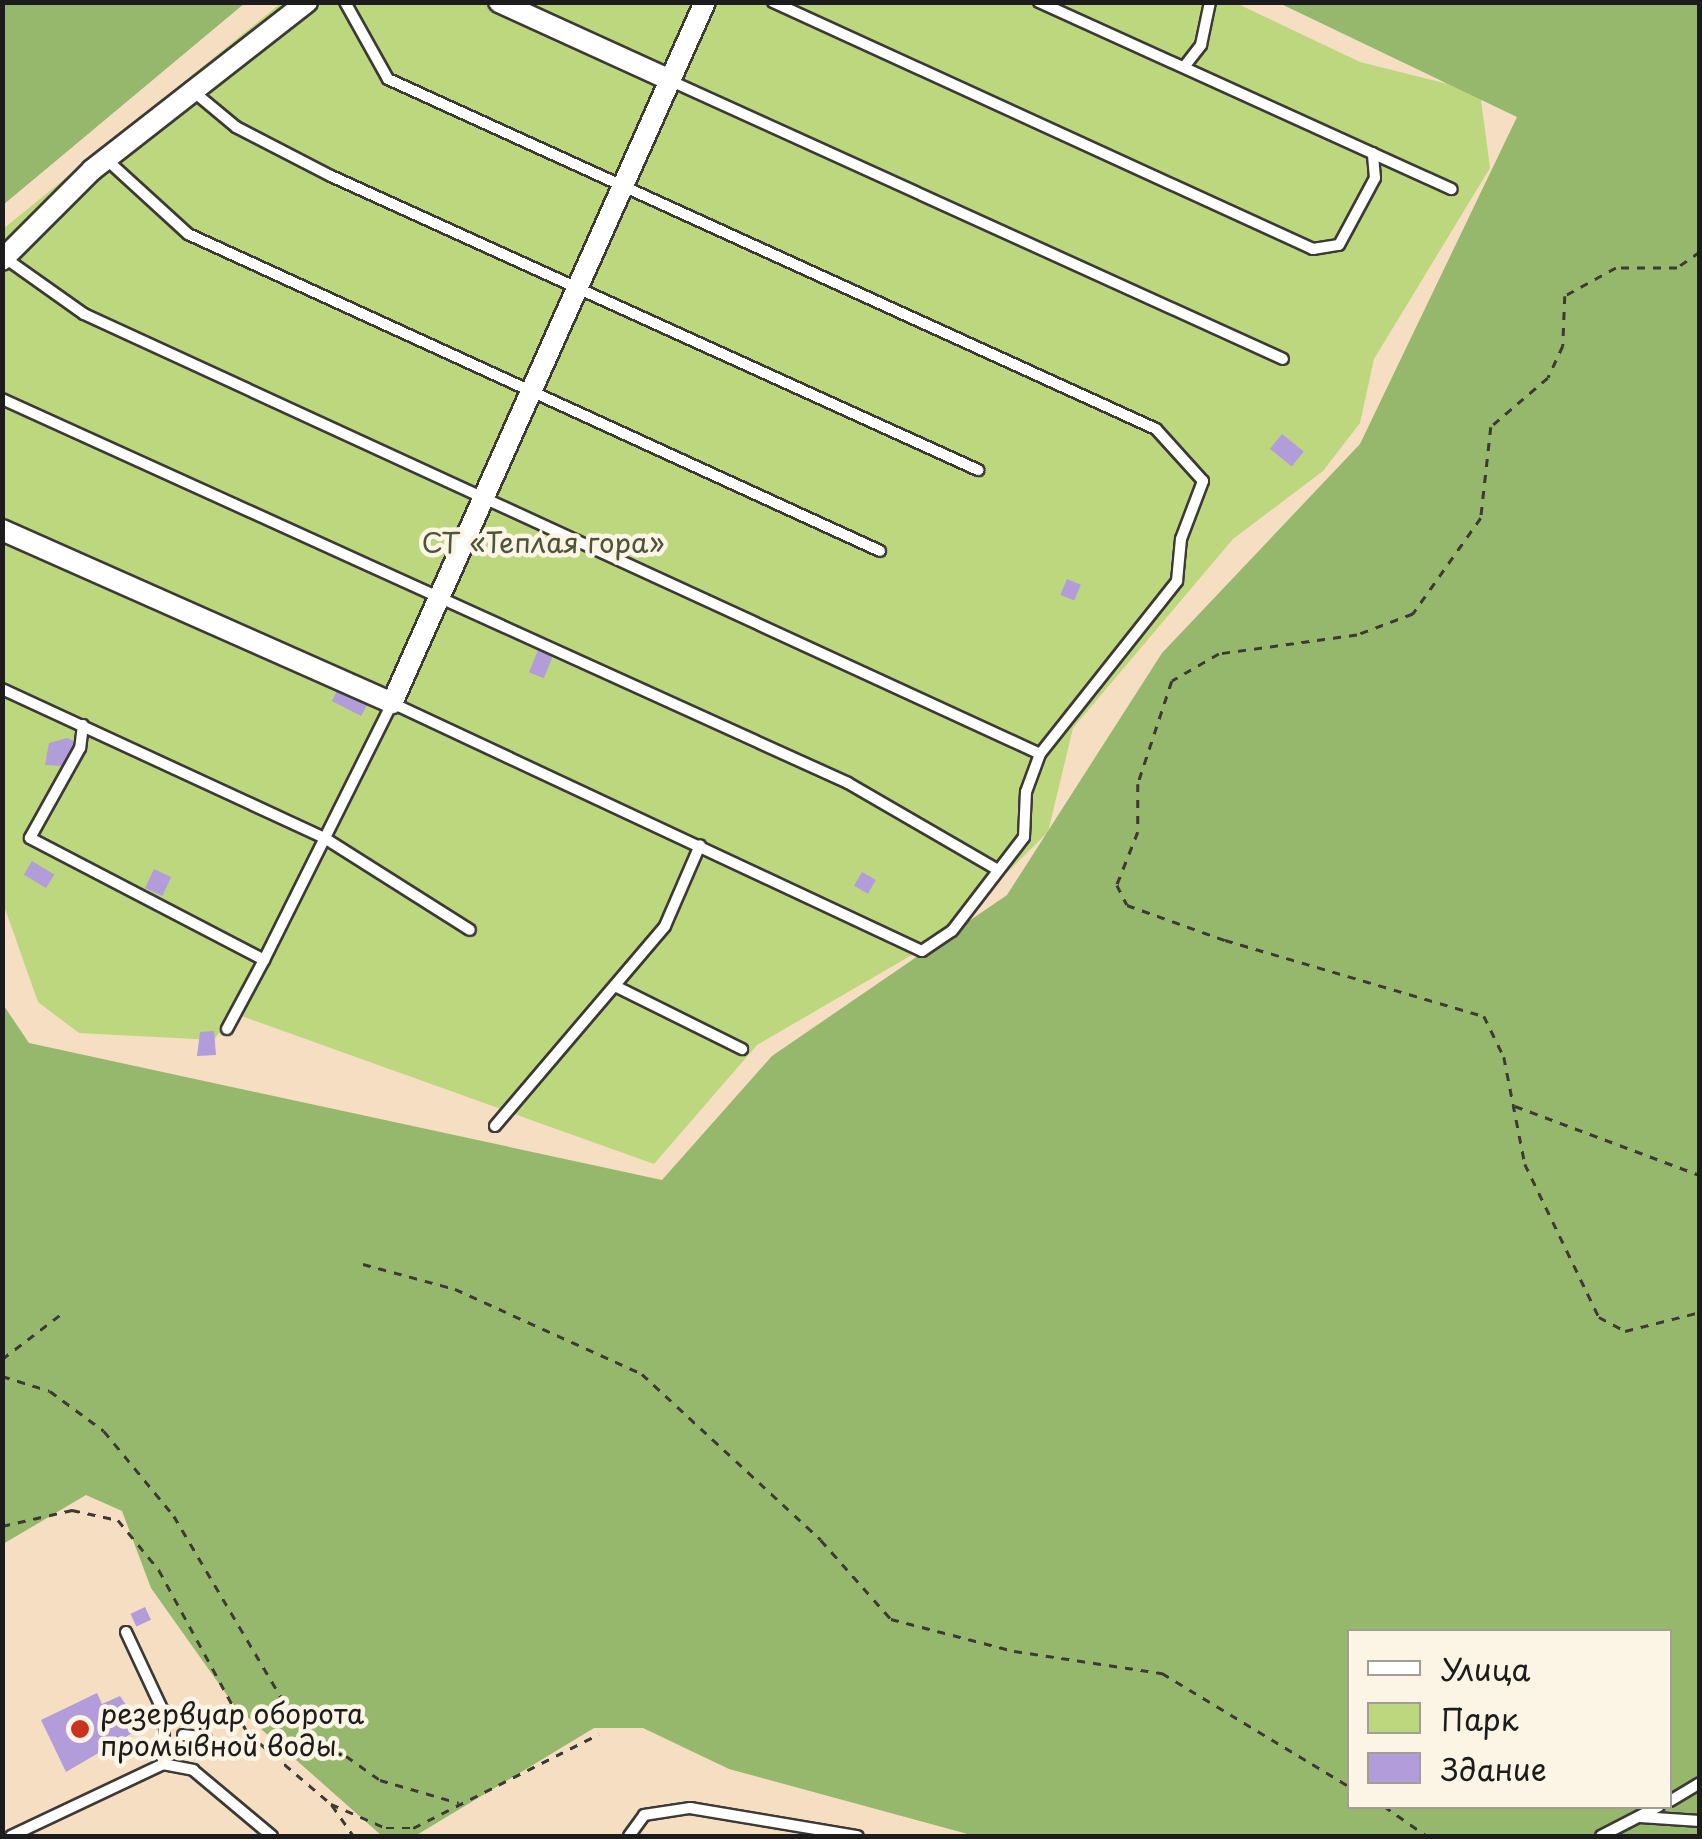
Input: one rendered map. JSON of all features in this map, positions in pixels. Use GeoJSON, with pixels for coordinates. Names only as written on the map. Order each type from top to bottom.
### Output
{"type":"FeatureCollection","features":[{"type":"Feature","properties":{"kind":"street"},"geometry":{"type":"LineString","coordinates":[[3,258],[107,160],[307,2]]}},
{"type":"Feature","properties":{"kind":"street"},"geometry":{"type":"LineString","coordinates":[[500,2],[670,80]]}},
{"type":"Feature","properties":{"kind":"street"},"geometry":{"type":"LineString","coordinates":[[2,530],[392,703],[525,392],[705,2]]}},
{"type":"Feature","properties":{"kind":"lane"},"geometry":{"type":"LineString","coordinates":[[228,1029],[392,703],[922,952],[952,931],[1024,837],[1026,792],[1040,754],[1174,590],[1203,481],[1141,419],[388,78],[344,2]]}},
{"type":"Feature","properties":{"kind":"lane"},"geometry":{"type":"LineString","coordinates":[[772,2],[1313,249],[1339,245],[1375,178],[1374,153]]}},
{"type":"Feature","properties":{"kind":"lane"},"geometry":{"type":"LineString","coordinates":[[1040,2],[1452,189]]}},
{"type":"Feature","properties":{"kind":"lane"},"geometry":{"type":"LineString","coordinates":[[1184,67],[1202,44],[1210,2]]}},
{"type":"Feature","properties":{"kind":"lane"},"geometry":{"type":"LineString","coordinates":[[670,80],[1283,360]]}},
{"type":"Feature","properties":{"kind":"lane"},"geometry":{"type":"LineString","coordinates":[[194,92],[236,127],[331,176],[978,470]]}},
{"type":"Feature","properties":{"kind":"lane"},"geometry":{"type":"LineString","coordinates":[[107,160],[188,234],[880,552]]}},
{"type":"Feature","properties":{"kind":"lane"},"geometry":{"type":"LineString","coordinates":[[3,258],[84,314],[482,491],[1040,754]]}},
{"type":"Feature","properties":{"kind":"lane"},"geometry":{"type":"LineString","coordinates":[[2,399],[848,783],[998,870]]}},
{"type":"Feature","properties":{"kind":"lane"},"geometry":{"type":"LineString","coordinates":[[2,689],[326,839],[470,930]]}},
{"type":"Feature","properties":{"kind":"lane"},"geometry":{"type":"LineString","coordinates":[[83,724],[80,748],[30,838],[264,960]]}},
{"type":"Feature","properties":{"kind":"lane"},"geometry":{"type":"LineString","coordinates":[[496,1126],[665,926],[700,845]]}},
{"type":"Feature","properties":{"kind":"lane"},"geometry":{"type":"LineString","coordinates":[[615,986],[742,1049]]}},
{"type":"Feature","properties":{"kind":"lane"},"geometry":{"type":"LineString","coordinates":[[126,1632],[164,1713],[163,1764]]}},
{"type":"Feature","properties":{"kind":"lane"},"geometry":{"type":"LineString","coordinates":[[183,1735],[206,1738]]}},
{"type":"Feature","properties":{"kind":"lane"},"geometry":{"type":"LineString","coordinates":[[11,1836],[163,1764],[192,1770],[272,1836]]}},
{"type":"Feature","properties":{"kind":"lane"},"geometry":{"type":"LineString","coordinates":[[1672,1800],[1700,1783]]}},
{"type":"Feature","properties":{"kind":"lane"},"geometry":{"type":"LineString","coordinates":[[630,1836],[656,1809],[690,1808],[858,1836]]}},
{"type":"Feature","properties":{"kind":"lane"},"geometry":{"type":"LineString","coordinates":[[1601,1836],[1654,1809]]}},
{"type":"Feature","properties":{"kind":"lane"},"geometry":{"type":"LineString","coordinates":[[1640,1817],[1700,1822]]}},
{"type":"Feature","properties":{"kind":"path"},"geometry":{"type":"LineString","coordinates":[[1700,252],[1677,268],[1616,268],[1565,296],[1563,346],[1548,378],[1490,427],[1481,518],[1430,599],[1357,635],[1198,662],[1164,695],[1138,784],[1138,832],[1116,885],[1127,905],[1484,1016],[1514,1106],[1525,1164],[1599,1317],[1625,1331],[1700,1312]]}},
{"type":"Feature","properties":{"kind":"path"},"geometry":{"type":"LineString","coordinates":[[1514,1106],[1700,1175]]}},
{"type":"Feature","properties":{"kind":"path"},"geometry":{"type":"LineString","coordinates":[[363,1264],[455,1289],[642,1374],[821,1540],[891,1619],[1014,1651],[1162,1673],[1347,1785]]}},
{"type":"Feature","properties":{"kind":"path"},"geometry":{"type":"LineString","coordinates":[[2,1360],[65,1311]]}},
{"type":"Feature","properties":{"kind":"path"},"geometry":{"type":"LineString","coordinates":[[2,1376],[64,1399],[104,1431],[174,1516],[294,1719],[380,1780],[463,1804]]}},
{"type":"Feature","properties":{"kind":"path"},"geometry":{"type":"LineString","coordinates":[[2,1526],[72,1510],[118,1520],[158,1570],[248,1733],[331,1804],[354,1836]]}},
{"type":"Feature","properties":{"kind":"path"},"geometry":{"type":"LineString","coordinates":[[331,1804],[398,1831],[463,1804],[599,1734]]}},
{"type":"Feature","properties":{"kind":"path"},"geometry":{"type":"LineString","coordinates":[[1388,1809],[1426,1836]]}},
{"type":"Feature","properties":{"kind":"green space"},"geometry":{"type":"Polygon","coordinates":[[[3,2],[245,2],[245,3],[3,205],[3,2]]]}},
{"type":"Feature","properties":{"kind":"green space","name":"СТ «Теплая гора»"},"geometry":{"type":"Polygon","coordinates":[[[281,3],[1236,3],[1360,62],[1480,92],[1490,168],[1374,359],[1360,423],[1323,471],[1233,539],[1073,728],[1048,832],[941,938],[757,1045],[654,1164],[233,1013],[214,1040],[79,1033],[38,1002],[3,903],[3,229],[281,3]]]}},
{"type":"Feature","properties":{"kind":"green space"},"geometry":{"type":"Polygon","coordinates":[[[1279,3],[1699,3],[1699,1836],[975,1836],[729,1769],[643,1728],[594,1728],[415,1836],[382,1836],[234,1705],[151,1588],[122,1511],[86,1495],[3,1544],[2,1003],[29,1043],[662,1180],[772,1056],[1007,895],[1162,653],[1360,444],[1517,117],[1279,3]]]}},
{"type":"Feature","properties":{"kind":"building"},"geometry":{"type":"Polygon","coordinates":[[[1282,434],[1304,452],[1292,466],[1270,449],[1282,434]]]}},
{"type":"Feature","properties":{"kind":"building"},"geometry":{"type":"Polygon","coordinates":[[[1067,579],[1081,585],[1074,601],[1060,595],[1067,579]]]}},
{"type":"Feature","properties":{"kind":"building"},"geometry":{"type":"Polygon","coordinates":[[[538,650],[553,656],[544,678],[529,672],[538,650]]]}},
{"type":"Feature","properties":{"kind":"building"},"geometry":{"type":"Polygon","coordinates":[[[340,685],[369,700],[361,716],[332,701],[340,685]]]}},
{"type":"Feature","properties":{"kind":"building"},"geometry":{"type":"Polygon","coordinates":[[[67,738],[76,742],[64,766],[45,765],[49,743],[67,738]]]}},
{"type":"Feature","properties":{"kind":"building"},"geometry":{"type":"Polygon","coordinates":[[[32,861],[54,874],[46,888],[24,875],[32,861]]]}},
{"type":"Feature","properties":{"kind":"building"},"geometry":{"type":"Polygon","coordinates":[[[154,869],[171,877],[162,896],[145,888],[154,869]]]}},
{"type":"Feature","properties":{"kind":"building"},"geometry":{"type":"Polygon","coordinates":[[[862,872],[876,880],[868,894],[854,886],[862,872]]]}},
{"type":"Feature","properties":{"kind":"building"},"geometry":{"type":"Polygon","coordinates":[[[214,1031],[216,1055],[197,1056],[200,1032],[214,1031]]]}},
{"type":"Feature","properties":{"kind":"building"},"geometry":{"type":"Polygon","coordinates":[[[145,1607],[151,1620],[136,1626],[130,1614],[145,1607]]]}},
{"type":"Feature","properties":{"kind":"building","name":"резервуар оборота промывной воды."},"geometry":{"type":"Polygon","coordinates":[[[97,1693],[102,1704],[120,1696],[141,1728],[66,1772],[41,1720],[97,1693]]]}},
{"type":"Feature","properties":{"kind":"place","name":"резервуар оборота промывной воды."},"geometry":{"type":"Point","coordinates":[80,1729]}}]}
